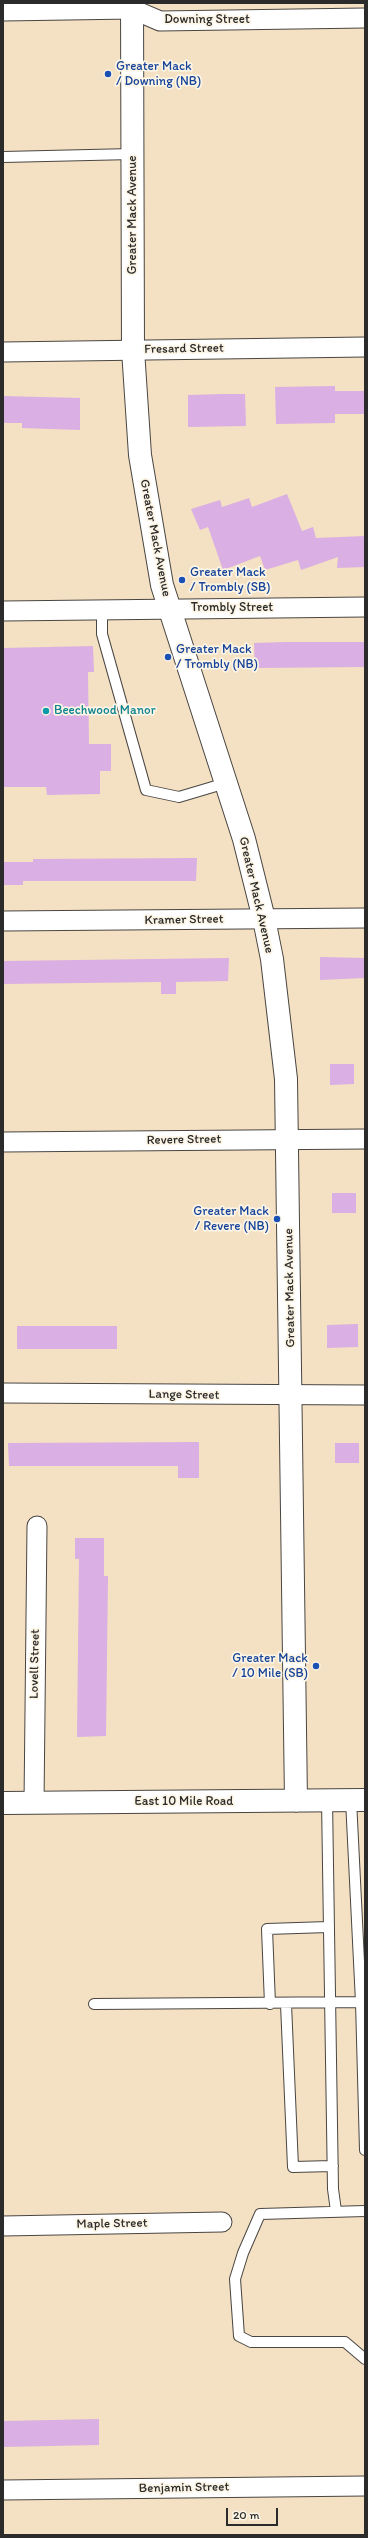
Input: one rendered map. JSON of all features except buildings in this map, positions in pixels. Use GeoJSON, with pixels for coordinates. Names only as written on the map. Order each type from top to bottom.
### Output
{"type":"FeatureCollection","features":[{"type":"Feature","properties":{"kind":"street","name":"Downing Street"},"geometry":{"type":"LineString","coordinates":[[3,11],[132,6],[160,21],[365,18]]}},
{"type":"Feature","properties":{"kind":"street","name":"Greater Mack Avenue"},"geometry":{"type":"LineString","coordinates":[[132,6],[133,350],[140,455],[162,586],[244,839],[264,919],[282,1032],[289,1139],[296,1801]]}},
{"type":"Feature","properties":{"kind":"street","name":"Fresard Street"},"geometry":{"type":"LineString","coordinates":[[3,352],[365,347]]}},
{"type":"Feature","properties":{"kind":"street","name":"Trombly Street"},"geometry":{"type":"LineString","coordinates":[[3,612],[170,608],[365,607]]}},
{"type":"Feature","properties":{"kind":"street","name":"Kramer Street"},"geometry":{"type":"LineString","coordinates":[[3,921],[365,918]]}},
{"type":"Feature","properties":{"kind":"street","name":"Revere Street"},"geometry":{"type":"LineString","coordinates":[[3,1142],[365,1139]]}},
{"type":"Feature","properties":{"kind":"street","name":"Lange Street"},"geometry":{"type":"LineString","coordinates":[[3,1393],[291,1396],[365,1395]]}},
{"type":"Feature","properties":{"kind":"street","name":"Lovell Street"},"geometry":{"type":"LineString","coordinates":[[34,1803],[37,1526]]}},
{"type":"Feature","properties":{"kind":"street","name":"East 10 Mile Road"},"geometry":{"type":"LineString","coordinates":[[3,1803],[358,1800]]}},
{"type":"Feature","properties":{"kind":"street","name":"Maple Street"},"geometry":{"type":"LineString","coordinates":[[3,2226],[222,2222]]}},
{"type":"Feature","properties":{"kind":"street","name":"Benjamin Street"},"geometry":{"type":"LineString","coordinates":[[3,2490],[365,2486]]}},
{"type":"Feature","properties":{"kind":"lane"},"geometry":{"type":"LineString","coordinates":[[3,157],[133,154]]}},
{"type":"Feature","properties":{"kind":"lane"},"geometry":{"type":"LineString","coordinates":[[102,610],[102,634],[146,790],[179,797],[226,783]]}},
{"type":"Feature","properties":{"kind":"lane"},"geometry":{"type":"LineString","coordinates":[[327,1800],[329,2002],[333,2166],[336,2211]]}},
{"type":"Feature","properties":{"kind":"lane"},"geometry":{"type":"LineString","coordinates":[[358,1800],[365,2150]]}},
{"type":"Feature","properties":{"kind":"lane"},"geometry":{"type":"LineString","coordinates":[[270,2004],[267,1929],[328,1927]]}},
{"type":"Feature","properties":{"kind":"lane"},"geometry":{"type":"LineString","coordinates":[[94,2004],[286,2004],[363,2002]]}},
{"type":"Feature","properties":{"kind":"lane"},"geometry":{"type":"LineString","coordinates":[[286,2004],[293,2167],[333,2166]]}},
{"type":"Feature","properties":{"kind":"lane"},"geometry":{"type":"LineString","coordinates":[[365,2211],[260,2214],[243,2253],[235,2279],[239,2336],[251,2342],[345,2342],[365,2359]]}},
{"type":"Feature","properties":{"kind":"place","name":"Greater Mack / Downing (NB)"},"geometry":{"type":"Point","coordinates":[108,74]}},
{"type":"Feature","properties":{"kind":"place","name":"Greater Mack / Trombly (SB)"},"geometry":{"type":"Point","coordinates":[182,580]}},
{"type":"Feature","properties":{"kind":"place","name":"Greater Mack / Trombly (NB)"},"geometry":{"type":"Point","coordinates":[168,657]}},
{"type":"Feature","properties":{"kind":"place","name":"Beechwood Manor"},"geometry":{"type":"Point","coordinates":[46,711]}},
{"type":"Feature","properties":{"kind":"place","name":"Greater Mack / Revere (NB)"},"geometry":{"type":"Point","coordinates":[277,1219]}},
{"type":"Feature","properties":{"kind":"place","name":"Greater Mack / 10 Mile (SB)"},"geometry":{"type":"Point","coordinates":[316,1666]}}]}
